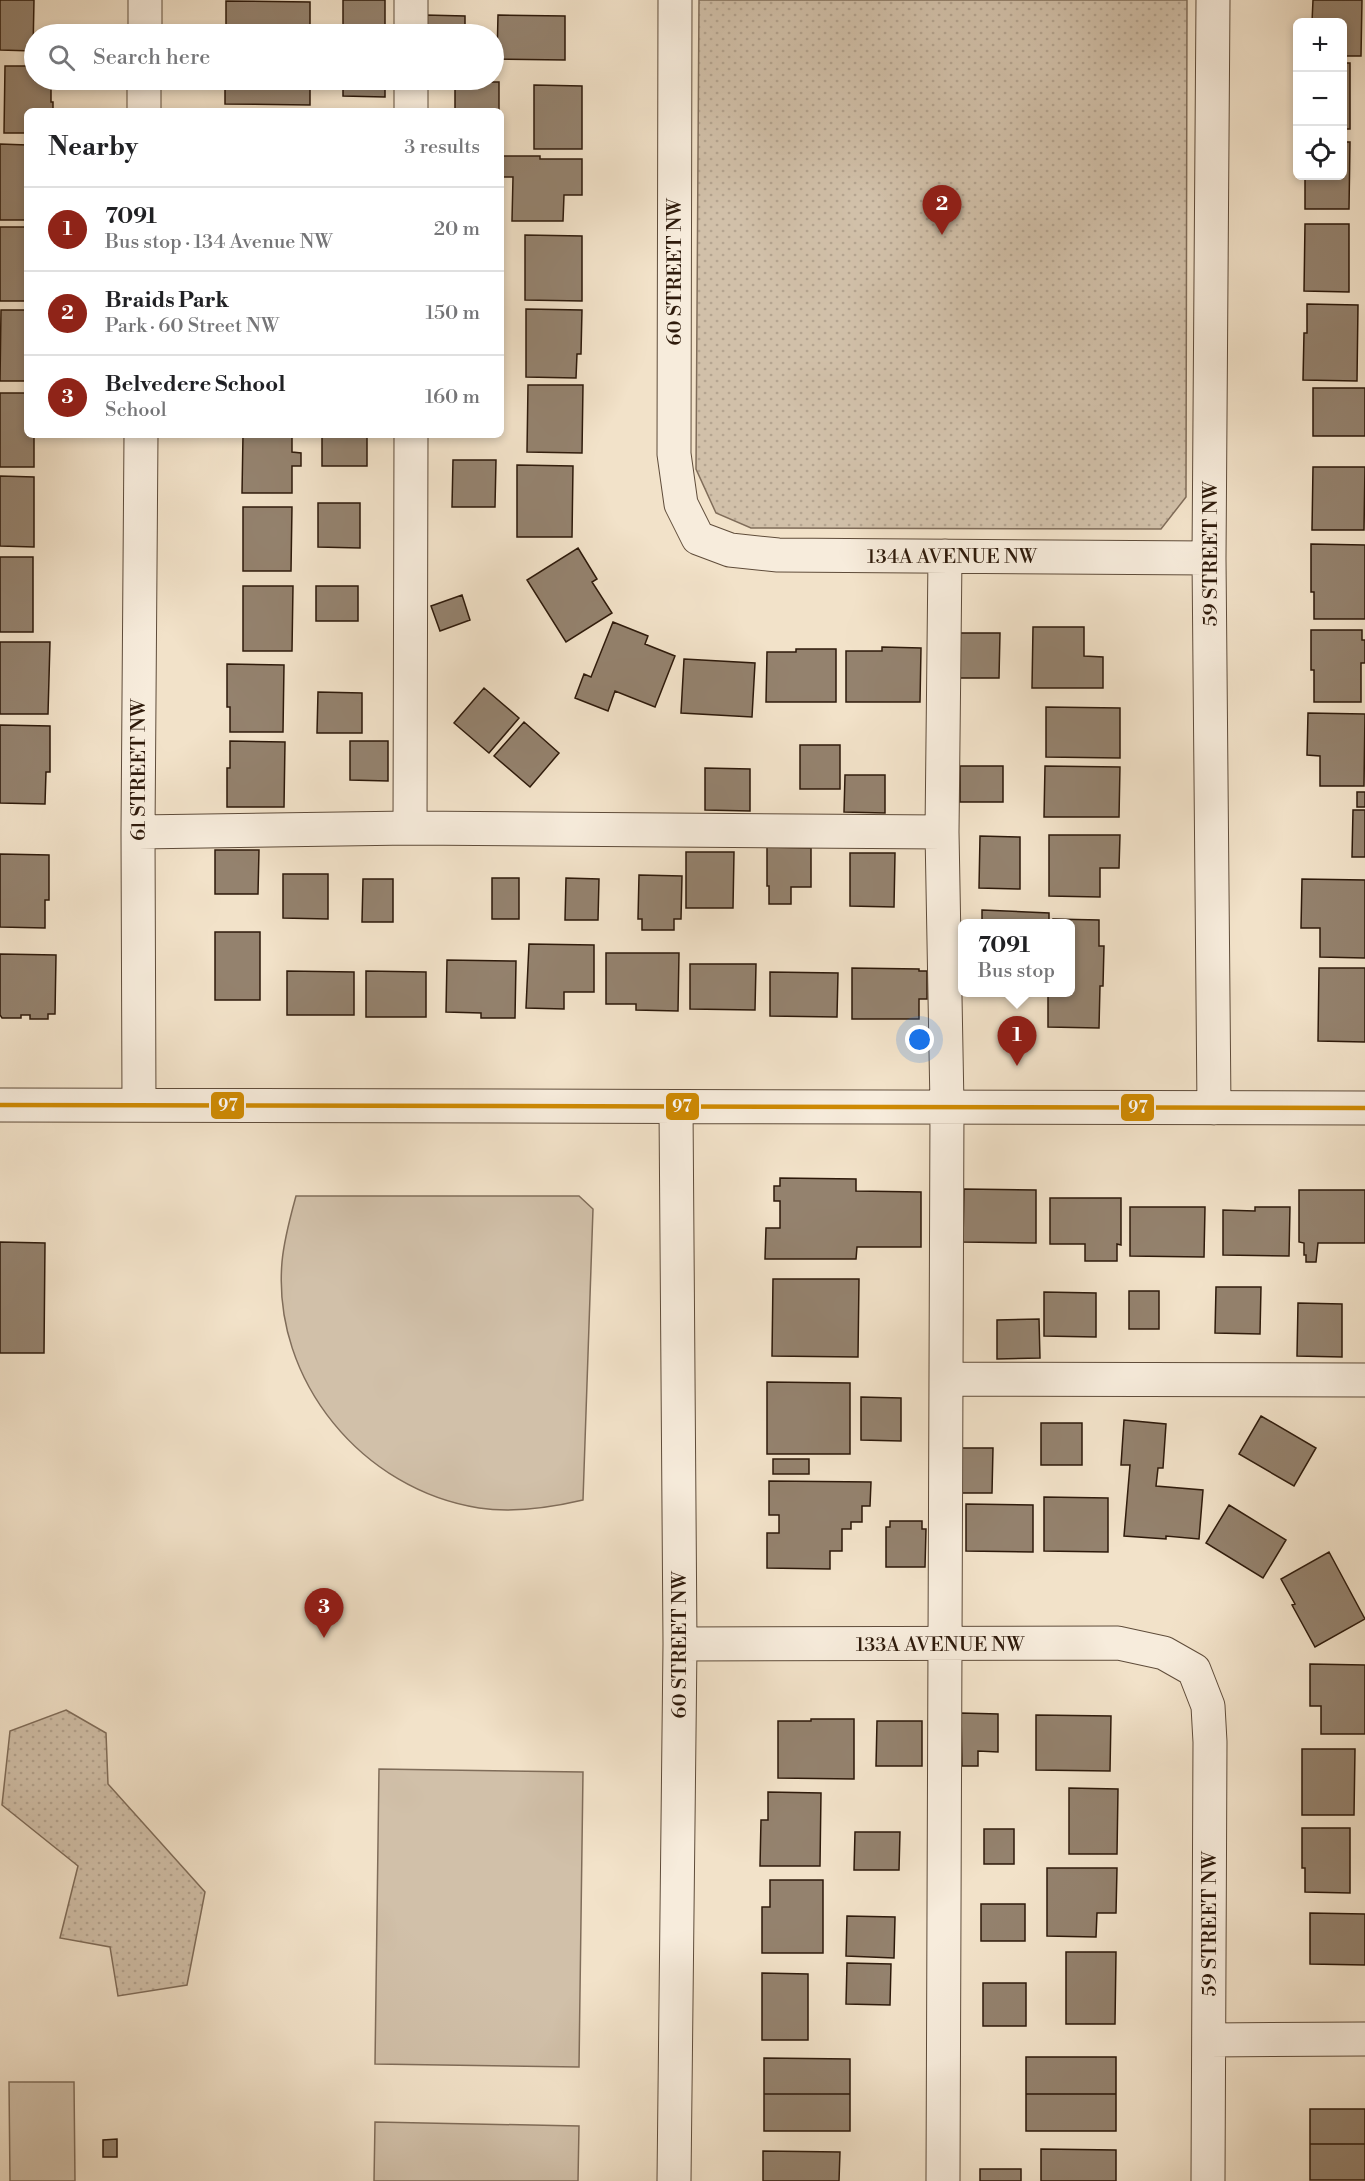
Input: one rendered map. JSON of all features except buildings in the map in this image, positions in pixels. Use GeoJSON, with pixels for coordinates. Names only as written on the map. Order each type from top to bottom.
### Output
{"type":"FeatureCollection","features":[{"type":"Feature","properties":{"kind":"street"},"geometry":{"type":"LineString","coordinates":[[145,0],[145,24]]}},
{"type":"Feature","properties":{"kind":"street"},"geometry":{"type":"LineString","coordinates":[[411,0],[411,24]]}},
{"type":"Feature","properties":{"kind":"street","name":"60 STREET NW"},"geometry":{"type":"LineString","coordinates":[[675,0],[674,454],[681,504],[698,538]]}},
{"type":"Feature","properties":{"kind":"street","name":"59 STREET NW"},"geometry":{"type":"LineString","coordinates":[[1213,0],[1209,558],[1214,1108]]}},
{"type":"Feature","properties":{"kind":"street"},"geometry":{"type":"LineString","coordinates":[[144,90],[144,108]]}},
{"type":"Feature","properties":{"kind":"street"},"geometry":{"type":"LineString","coordinates":[[411,90],[411,108]]}},
{"type":"Feature","properties":{"kind":"street","name":"61 STREET NW"},"geometry":{"type":"LineString","coordinates":[[139,1105],[138,832],[141,438]]}},
{"type":"Feature","properties":{"kind":"street"},"geometry":{"type":"LineString","coordinates":[[410,828],[411,438]]}},
{"type":"Feature","properties":{"kind":"street","name":"134A AVENUE NW"},"geometry":{"type":"LineString","coordinates":[[698,538],[730,550],[778,555],[1209,558]]}},
{"type":"Feature","properties":{"kind":"street"},"geometry":{"type":"LineString","coordinates":[[943,2181],[947,1106],[942,832],[945,556]]}},
{"type":"Feature","properties":{"kind":"street"},"geometry":{"type":"LineString","coordinates":[[138,832],[410,828],[942,832]]}},
{"type":"Feature","properties":{"kind":"street"},"geometry":{"type":"LineString","coordinates":[[0,1106],[1365,1108]]}},
{"type":"Feature","properties":{"kind":"street","name":"60 STREET NW"},"geometry":{"type":"LineString","coordinates":[[674,2181],[680,1644],[675,1108]]}},
{"type":"Feature","properties":{"kind":"street"},"geometry":{"type":"LineString","coordinates":[[946,1379],[1365,1380]]}},
{"type":"Feature","properties":{"kind":"street","name":"133A AVENUE NW"},"geometry":{"type":"LineString","coordinates":[[680,1644],[1118,1643],[1164,1653],[1194,1670]]}},
{"type":"Feature","properties":{"kind":"street","name":"59 STREET NW"},"geometry":{"type":"LineString","coordinates":[[1194,1670],[1208,1706],[1210,1742],[1208,2181]]}},
{"type":"Feature","properties":{"kind":"street"},"geometry":{"type":"LineString","coordinates":[[1209,2040],[1365,2039]]}},
{"type":"Feature","properties":{"kind":"shaded area"},"geometry":{"type":"Polygon","coordinates":[[[699,0],[1187,0],[1186,497],[1161,529],[751,528],[716,513],[696,469],[699,0]]]}},
{"type":"Feature","properties":{"kind":"shaded area"},"geometry":{"type":"Polygon","coordinates":[[[296,1196],[579,1196],[593,1209],[583,1500],[544,1507],[505,1510],[479,1508],[437,1497],[398,1479],[363,1454],[333,1423],[309,1387],[292,1348],[283,1306],[283,1253],[296,1196]]]}},
{"type":"Feature","properties":{"kind":"shaded area"},"geometry":{"type":"Polygon","coordinates":[[[66,1710],[106,1733],[108,1784],[205,1892],[187,1985],[118,1996],[110,1947],[60,1938],[78,1866],[2,1805],[10,1731],[66,1710]]]}},
{"type":"Feature","properties":{"kind":"shaded area"},"geometry":{"type":"Polygon","coordinates":[[[379,1769],[583,1772],[579,2067],[375,2064],[379,1769]]]}},
{"type":"Feature","properties":{"kind":"shaded area"},"geometry":{"type":"Polygon","coordinates":[[[9,2082],[74,2082],[75,2181],[10,2181],[9,2082]]]}},
{"type":"Feature","properties":{"kind":"shaded area"},"geometry":{"type":"Polygon","coordinates":[[[375,2122],[579,2126],[578,2181],[374,2181],[375,2122]]]}},
{"type":"Feature","properties":{"kind":"transit line","name":"97"},"geometry":{"type":"LineString","coordinates":[[0,1105],[1365,1108]]}},
{"type":"Feature","properties":{"kind":"place","name":"Braids Park"},"geometry":{"type":"Point","coordinates":[942,235]}},
{"type":"Feature","properties":{"kind":"place","name":"7091"},"geometry":{"type":"Point","coordinates":[1017,1066]}},
{"type":"Feature","properties":{"kind":"place","name":"Belvedere School"},"geometry":{"type":"Point","coordinates":[324,1638]}}]}
